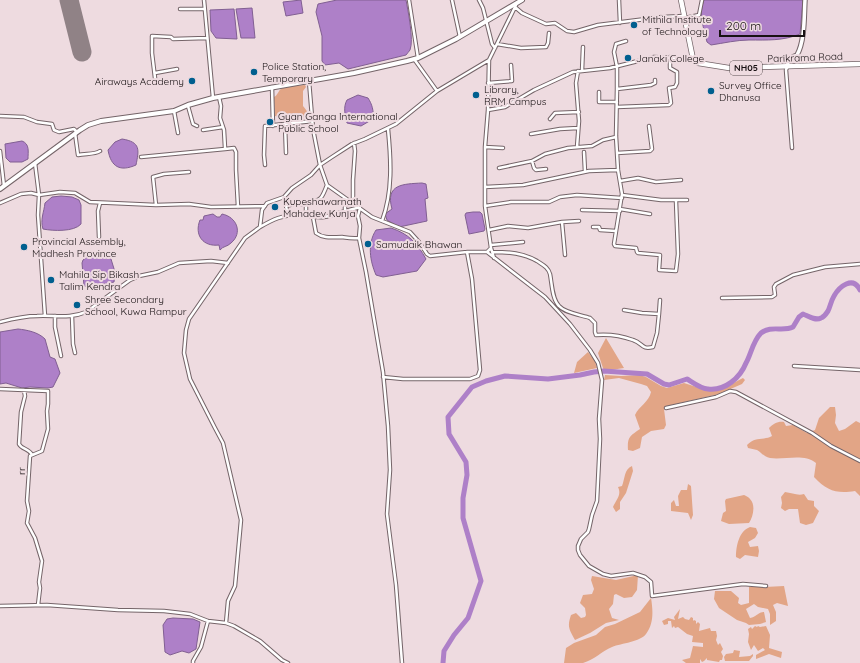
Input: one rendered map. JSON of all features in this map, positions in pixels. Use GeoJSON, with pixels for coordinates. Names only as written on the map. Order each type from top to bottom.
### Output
{"type":"FeatureCollection","features":[{"type":"Feature","properties":{"kind":"main road"},"geometry":{"type":"LineString","coordinates":[[2,188],[88,125],[101,121],[174,111],[188,105],[213,98],[309,80],[354,74],[416,59],[487,22],[515,6],[522,0]]}},
{"type":"Feature","properties":{"kind":"main road"},"geometry":{"type":"LineString","coordinates":[[681,0],[693,59]]}},
{"type":"Feature","properties":{"kind":"main road","name":"Parikrama Road"},"geometry":{"type":"LineString","coordinates":[[693,59],[698,63],[729,68],[860,64]]}},
{"type":"Feature","properties":{"kind":"street"},"geometry":{"type":"LineString","coordinates":[[204,0],[213,98]]}},
{"type":"Feature","properties":{"kind":"street"},"geometry":{"type":"LineString","coordinates":[[409,0],[416,59],[437,91]]}},
{"type":"Feature","properties":{"kind":"street"},"geometry":{"type":"LineString","coordinates":[[452,0],[460,37]]}},
{"type":"Feature","properties":{"kind":"street"},"geometry":{"type":"LineString","coordinates":[[479,0],[483,8],[492,44],[495,48]]}},
{"type":"Feature","properties":{"kind":"street"},"geometry":{"type":"LineString","coordinates":[[619,0],[620,23]]}},
{"type":"Feature","properties":{"kind":"street"},"geometry":{"type":"LineString","coordinates":[[494,258],[485,206],[485,147],[488,110],[489,60],[515,6],[547,25],[555,23],[569,32],[574,32],[598,25],[662,17],[685,17],[699,15],[702,0]]}},
{"type":"Feature","properties":{"kind":"street"},"geometry":{"type":"LineString","coordinates":[[792,148],[786,70],[788,60],[797,55],[800,51],[806,0]]}},
{"type":"Feature","properties":{"kind":"street"},"geometry":{"type":"LineString","coordinates":[[180,9],[204,10]]}},
{"type":"Feature","properties":{"kind":"street"},"geometry":{"type":"LineString","coordinates":[[497,44],[521,48],[546,47],[549,33]]}},
{"type":"Feature","properties":{"kind":"street"},"geometry":{"type":"LineString","coordinates":[[155,78],[152,36],[171,37],[173,39],[207,38]]}},
{"type":"Feature","properties":{"kind":"street"},"geometry":{"type":"LineString","coordinates":[[626,41],[615,45],[614,52],[617,67],[618,89],[616,137],[618,170],[622,197],[614,244],[615,246],[636,248],[638,253],[660,254],[659,270],[676,271],[678,254],[676,201]]}},
{"type":"Feature","properties":{"kind":"street"},"geometry":{"type":"LineString","coordinates":[[582,71],[584,47]]}},
{"type":"Feature","properties":{"kind":"street"},"geometry":{"type":"LineString","coordinates":[[488,110],[505,107],[566,74],[578,71],[617,67],[654,57],[693,59]]}},
{"type":"Feature","properties":{"kind":"street"},"geometry":{"type":"LineString","coordinates":[[617,107],[669,105],[668,88],[676,86],[677,83],[677,72],[670,68],[670,57]]}},
{"type":"Feature","properties":{"kind":"street"},"geometry":{"type":"LineString","coordinates":[[260,227],[262,210],[267,203],[284,197],[292,188],[311,175],[320,165],[354,143],[388,129],[437,91],[489,60]]}},
{"type":"Feature","properties":{"kind":"street"},"geometry":{"type":"LineString","coordinates":[[488,82],[512,81],[511,65]]}},
{"type":"Feature","properties":{"kind":"street"},"geometry":{"type":"LineString","coordinates":[[155,73],[177,69]]}},
{"type":"Feature","properties":{"kind":"street"},"geometry":{"type":"LineString","coordinates":[[577,147],[579,112],[576,83],[578,71]]}},
{"type":"Feature","properties":{"kind":"street"},"geometry":{"type":"LineString","coordinates":[[309,80],[313,122],[320,165],[327,184],[372,217],[410,232],[430,256],[467,252],[487,252],[537,289],[570,324],[598,363],[602,380],[599,419],[600,439],[597,501],[589,529],[581,539],[578,546],[580,555],[589,566],[603,574],[611,576],[633,572],[645,577],[651,582],[652,596],[740,585],[766,586]]}},
{"type":"Feature","properties":{"kind":"street"},"geometry":{"type":"LineString","coordinates":[[618,89],[651,85],[655,83],[655,80]]}},
{"type":"Feature","properties":{"kind":"street"},"geometry":{"type":"LineString","coordinates":[[272,87],[273,126]]}},
{"type":"Feature","properties":{"kind":"street"},"geometry":{"type":"LineString","coordinates":[[599,92],[599,102],[617,102]]}},
{"type":"Feature","properties":{"kind":"street"},"geometry":{"type":"LineString","coordinates":[[219,97],[221,106],[220,118],[223,127],[225,149]]}},
{"type":"Feature","properties":{"kind":"street"},"geometry":{"type":"LineString","coordinates":[[188,105],[193,124],[197,126]]}},
{"type":"Feature","properties":{"kind":"street"},"geometry":{"type":"LineString","coordinates":[[174,111],[178,133]]}},
{"type":"Feature","properties":{"kind":"street"},"geometry":{"type":"LineString","coordinates":[[550,119],[555,113],[579,112]]}},
{"type":"Feature","properties":{"kind":"street"},"geometry":{"type":"LineString","coordinates":[[0,116],[24,117],[37,122],[52,124],[54,130],[59,132],[74,130],[76,133],[78,155],[97,153],[100,151]]}},
{"type":"Feature","properties":{"kind":"street"},"geometry":{"type":"LineString","coordinates":[[265,165],[265,126],[313,122]]}},
{"type":"Feature","properties":{"kind":"street"},"geometry":{"type":"LineString","coordinates":[[285,125],[286,153]]}},
{"type":"Feature","properties":{"kind":"street"},"geometry":{"type":"LineString","coordinates":[[617,153],[650,151],[652,148],[649,126]]}},
{"type":"Feature","properties":{"kind":"street"},"geometry":{"type":"LineString","coordinates":[[203,130],[223,127]]}},
{"type":"Feature","properties":{"kind":"street"},"geometry":{"type":"LineString","coordinates":[[531,134],[560,129],[578,128]]}},
{"type":"Feature","properties":{"kind":"street"},"geometry":{"type":"LineString","coordinates":[[382,221],[388,202],[390,173],[388,129]]}},
{"type":"Feature","properties":{"kind":"street"},"geometry":{"type":"LineString","coordinates":[[499,168],[532,161],[548,153],[577,147],[592,146],[603,140],[616,137]]}},
{"type":"Feature","properties":{"kind":"street"},"geometry":{"type":"LineString","coordinates":[[353,204],[352,187],[355,151],[354,143]]}},
{"type":"Feature","properties":{"kind":"street"},"geometry":{"type":"LineString","coordinates":[[485,147],[503,148]]}},
{"type":"Feature","properties":{"kind":"street"},"geometry":{"type":"LineString","coordinates":[[141,157],[234,148],[236,152],[238,207]]}},
{"type":"Feature","properties":{"kind":"street"},"geometry":{"type":"LineString","coordinates":[[0,151],[2,188]]}},
{"type":"Feature","properties":{"kind":"street"},"geometry":{"type":"LineString","coordinates":[[584,152],[585,172]]}},
{"type":"Feature","properties":{"kind":"street"},"geometry":{"type":"LineString","coordinates":[[532,161],[536,170],[546,169]]}},
{"type":"Feature","properties":{"kind":"street"},"geometry":{"type":"LineString","coordinates":[[35,163],[39,195],[38,215],[45,316]]}},
{"type":"Feature","properties":{"kind":"street"},"geometry":{"type":"LineString","coordinates":[[485,187],[523,185],[585,172],[618,170]]}},
{"type":"Feature","properties":{"kind":"street"},"geometry":{"type":"LineString","coordinates":[[156,205],[153,177],[164,174],[189,172]]}},
{"type":"Feature","properties":{"kind":"street"},"geometry":{"type":"LineString","coordinates":[[620,181],[638,178],[656,182],[681,180]]}},
{"type":"Feature","properties":{"kind":"street"},"geometry":{"type":"LineString","coordinates":[[286,206],[306,204],[316,201],[322,197],[327,184]]}},
{"type":"Feature","properties":{"kind":"street"},"geometry":{"type":"LineString","coordinates":[[0,203],[21,194],[31,193],[39,195],[60,192],[75,193],[88,202],[100,203],[156,205],[189,204],[212,207],[265,206]]}},
{"type":"Feature","properties":{"kind":"street"},"geometry":{"type":"LineString","coordinates":[[485,206],[511,202],[549,202],[560,197],[578,195],[676,201],[687,200]]}},
{"type":"Feature","properties":{"kind":"street"},"geometry":{"type":"LineString","coordinates":[[284,197],[288,215]]}},
{"type":"Feature","properties":{"kind":"street"},"geometry":{"type":"LineString","coordinates":[[345,197],[345,210]]}},
{"type":"Feature","properties":{"kind":"street"},"geometry":{"type":"LineString","coordinates":[[99,238],[98,211],[100,203]]}},
{"type":"Feature","properties":{"kind":"street"},"geometry":{"type":"LineString","coordinates":[[306,204],[306,216]]}},
{"type":"Feature","properties":{"kind":"street"},"geometry":{"type":"LineString","coordinates":[[226,623],[228,601],[235,586],[241,520],[223,443],[190,379],[184,353],[186,330],[189,319],[245,238],[260,227],[272,220],[288,215],[313,217],[333,215],[345,210],[359,208]]}},
{"type":"Feature","properties":{"kind":"street"},"geometry":{"type":"LineString","coordinates":[[359,208],[359,238],[371,300],[383,377],[390,464],[387,514],[396,585],[402,663]]}},
{"type":"Feature","properties":{"kind":"street"},"geometry":{"type":"LineString","coordinates":[[582,210],[620,210],[650,214]]}},
{"type":"Feature","properties":{"kind":"street"},"geometry":{"type":"LineString","coordinates":[[313,217],[316,233],[319,235],[333,238],[359,238]]}},
{"type":"Feature","properties":{"kind":"street"},"geometry":{"type":"LineString","coordinates":[[489,230],[508,226],[528,228],[562,222],[579,221]]}},
{"type":"Feature","properties":{"kind":"street"},"geometry":{"type":"LineString","coordinates":[[562,222],[565,255]]}},
{"type":"Feature","properties":{"kind":"street"},"geometry":{"type":"LineString","coordinates":[[593,227],[599,227],[600,230],[616,231]]}},
{"type":"Feature","properties":{"kind":"street"},"geometry":{"type":"LineString","coordinates":[[487,252],[491,247],[524,242]]}},
{"type":"Feature","properties":{"kind":"street"},"geometry":{"type":"LineString","coordinates":[[383,377],[403,379],[470,379],[478,376],[480,370],[472,278],[467,252]]}},
{"type":"Feature","properties":{"kind":"street"},"geometry":{"type":"LineString","coordinates":[[493,252],[521,254],[544,266],[549,272],[554,296],[560,308],[590,318],[595,323],[596,335],[633,339],[639,342],[643,347],[652,347],[657,333],[660,300]]}},
{"type":"Feature","properties":{"kind":"street"},"geometry":{"type":"LineString","coordinates":[[0,322],[13,319],[45,316],[72,316],[86,312],[130,280],[158,272],[179,263],[211,261],[228,263]]}},
{"type":"Feature","properties":{"kind":"street"},"geometry":{"type":"LineString","coordinates":[[722,298],[772,297],[775,295],[774,287],[776,284],[793,275],[825,267],[860,264]]}},
{"type":"Feature","properties":{"kind":"street"},"geometry":{"type":"LineString","coordinates":[[624,310],[659,314]]}},
{"type":"Feature","properties":{"kind":"street"},"geometry":{"type":"LineString","coordinates":[[55,316],[54,327],[61,356]]}},
{"type":"Feature","properties":{"kind":"street"},"geometry":{"type":"LineString","coordinates":[[72,316],[73,344],[75,353]]}},
{"type":"Feature","properties":{"kind":"street"},"geometry":{"type":"LineString","coordinates":[[794,366],[860,370]]}},
{"type":"Feature","properties":{"kind":"street","name":"rr"},"geometry":{"type":"LineString","coordinates":[[0,389],[48,391],[48,429],[42,451],[32,455],[29,459],[27,501],[29,511],[27,523],[35,538],[42,561],[38,605]]}},
{"type":"Feature","properties":{"kind":"street"},"geometry":{"type":"LineString","coordinates":[[24,390],[25,396],[21,412],[19,444],[20,446],[29,450],[32,455]]}},
{"type":"Feature","properties":{"kind":"street"},"geometry":{"type":"LineString","coordinates":[[666,408],[716,397],[730,392],[736,392],[793,422],[800,428],[812,433],[831,446],[860,461]]}},
{"type":"Feature","properties":{"kind":"street"},"geometry":{"type":"LineString","coordinates":[[0,606],[38,605],[164,611],[190,614],[208,621],[226,623],[234,626],[260,641],[282,660],[288,663]]}},
{"type":"Feature","properties":{"kind":"street"},"geometry":{"type":"LineString","coordinates":[[193,663],[201,646],[208,621]]}},
{"type":"Feature","properties":{"kind":"shaded area"},"geometry":{"type":"Polygon","coordinates":[[[301,0],[303,13],[286,16],[283,2],[301,0]]]}},
{"type":"Feature","properties":{"kind":"shaded area"},"geometry":{"type":"Polygon","coordinates":[[[337,0],[406,0],[411,33],[410,51],[406,55],[348,69],[339,63],[325,65],[322,61],[322,36],[316,12],[318,4],[337,0]]]}},
{"type":"Feature","properties":{"kind":"shaded area"},"geometry":{"type":"Polygon","coordinates":[[[704,0],[803,0],[800,34],[781,39],[740,40],[711,45],[707,42],[702,21],[702,5],[704,0]]]}},
{"type":"Feature","properties":{"kind":"shaded area"},"geometry":{"type":"Polygon","coordinates":[[[252,8],[255,38],[241,38],[236,9],[252,8]]]}},
{"type":"Feature","properties":{"kind":"shaded area"},"geometry":{"type":"Polygon","coordinates":[[[234,9],[237,39],[216,38],[211,31],[210,10],[234,9]]]}},
{"type":"Feature","properties":{"kind":"shaded area"},"geometry":{"type":"Polygon","coordinates":[[[305,85],[306,87],[303,91],[303,106],[307,111],[307,114],[304,116],[303,120],[298,122],[283,123],[279,117],[275,116],[274,97],[283,88],[305,85]]]}},
{"type":"Feature","properties":{"kind":"shaded area"},"geometry":{"type":"Polygon","coordinates":[[[358,95],[368,98],[372,105],[373,113],[373,119],[361,126],[347,123],[345,111],[347,100],[358,95]]]}},
{"type":"Feature","properties":{"kind":"shaded area"},"geometry":{"type":"Polygon","coordinates":[[[122,139],[133,142],[136,145],[138,155],[136,165],[121,168],[114,164],[111,160],[108,150],[115,142],[122,139]]]}},
{"type":"Feature","properties":{"kind":"shaded area"},"geometry":{"type":"Polygon","coordinates":[[[22,141],[25,142],[27,146],[28,159],[22,162],[10,162],[6,158],[5,144],[22,141]]]}},
{"type":"Feature","properties":{"kind":"shaded area"},"geometry":{"type":"Polygon","coordinates":[[[426,184],[428,198],[425,199],[427,221],[399,227],[387,220],[385,214],[392,209],[390,201],[393,190],[402,185],[426,184]]]}},
{"type":"Feature","properties":{"kind":"shaded area"},"geometry":{"type":"Polygon","coordinates":[[[52,197],[72,197],[79,200],[81,205],[81,224],[78,227],[69,230],[43,229],[42,219],[45,203],[52,197]]]}},
{"type":"Feature","properties":{"kind":"shaded area"},"geometry":{"type":"Polygon","coordinates":[[[480,212],[482,214],[485,229],[484,231],[469,234],[465,215],[466,213],[480,212]]]}},
{"type":"Feature","properties":{"kind":"shaded area"},"geometry":{"type":"Polygon","coordinates":[[[213,214],[217,217],[220,217],[222,214],[231,218],[237,226],[237,235],[235,239],[220,250],[219,245],[204,242],[198,231],[200,220],[203,220],[204,216],[213,214]]]}},
{"type":"Feature","properties":{"kind":"shaded area"},"geometry":{"type":"Polygon","coordinates":[[[391,228],[408,236],[423,253],[426,259],[417,271],[383,277],[376,275],[370,252],[371,241],[376,230],[391,228]]]}},
{"type":"Feature","properties":{"kind":"shaded area"},"geometry":{"type":"Polygon","coordinates":[[[87,257],[105,257],[111,259],[115,272],[114,282],[90,287],[84,286],[82,263],[87,257]]]}},
{"type":"Feature","properties":{"kind":"shaded area"},"geometry":{"type":"Polygon","coordinates":[[[18,329],[36,333],[45,339],[50,357],[55,359],[60,373],[53,387],[22,388],[6,383],[0,384],[0,332],[18,329]]]}},
{"type":"Feature","properties":{"kind":"shaded area"},"geometry":{"type":"Polygon","coordinates":[[[606,338],[624,368],[604,371],[598,353],[606,338]]]}},
{"type":"Feature","properties":{"kind":"shaded area"},"geometry":{"type":"Polygon","coordinates":[[[588,352],[595,361],[597,368],[574,373],[577,362],[588,352]]]}},
{"type":"Feature","properties":{"kind":"shaded area"},"geometry":{"type":"Polygon","coordinates":[[[605,375],[639,375],[667,388],[684,383],[709,391],[724,388],[743,378],[745,380],[742,384],[719,394],[667,406],[664,409],[666,425],[664,429],[651,431],[642,437],[640,448],[633,451],[628,450],[628,442],[632,435],[640,429],[635,415],[648,399],[651,392],[647,386],[619,378],[604,380],[605,375]]]}},
{"type":"Feature","properties":{"kind":"shaded area"},"geometry":{"type":"Polygon","coordinates":[[[830,407],[835,407],[835,423],[839,431],[845,429],[856,421],[860,423],[860,496],[855,491],[838,492],[823,486],[814,477],[816,463],[811,460],[806,458],[770,458],[757,450],[748,448],[747,445],[752,441],[772,436],[769,428],[778,422],[784,422],[786,426],[793,425],[807,433],[815,430],[819,418],[830,407]]]}},
{"type":"Feature","properties":{"kind":"shaded area"},"geometry":{"type":"Polygon","coordinates":[[[632,466],[633,471],[626,493],[620,502],[620,509],[616,512],[613,507],[619,495],[618,487],[622,486],[627,469],[632,466]]]}},
{"type":"Feature","properties":{"kind":"shaded area"},"geometry":{"type":"Polygon","coordinates":[[[688,484],[691,486],[693,515],[691,520],[688,513],[671,511],[671,503],[674,500],[676,506],[679,506],[678,496],[681,490],[687,490],[688,484]]]}},
{"type":"Feature","properties":{"kind":"shaded area"},"geometry":{"type":"Polygon","coordinates":[[[785,492],[797,495],[804,494],[808,500],[814,501],[814,506],[819,511],[813,523],[806,525],[800,523],[798,509],[789,509],[785,511],[781,508],[781,497],[785,492]]]}},
{"type":"Feature","properties":{"kind":"shaded area"},"geometry":{"type":"Polygon","coordinates":[[[744,495],[750,498],[753,504],[753,514],[749,523],[729,524],[721,521],[723,513],[726,511],[726,499],[744,495]]]}},
{"type":"Feature","properties":{"kind":"shaded area"},"geometry":{"type":"Polygon","coordinates":[[[750,527],[756,528],[758,533],[755,538],[748,542],[750,547],[758,546],[758,557],[745,555],[740,559],[736,557],[739,539],[743,532],[750,527]]]}},
{"type":"Feature","properties":{"kind":"shaded area"},"geometry":{"type":"Polygon","coordinates":[[[638,575],[637,590],[632,597],[624,598],[616,594],[614,595],[613,604],[609,609],[612,618],[619,620],[606,623],[575,640],[569,628],[569,622],[571,615],[576,613],[581,618],[585,617],[586,615],[585,608],[580,603],[583,595],[592,594],[594,589],[591,580],[592,576],[616,580],[638,575]]]}},
{"type":"Feature","properties":{"kind":"shaded area"},"geometry":{"type":"Polygon","coordinates":[[[784,586],[788,606],[777,603],[773,605],[776,612],[776,621],[770,625],[770,614],[768,609],[758,607],[754,604],[746,609],[750,618],[764,612],[766,622],[749,625],[737,620],[719,608],[714,599],[715,591],[731,591],[739,598],[738,603],[741,605],[749,603],[749,587],[784,586]]]}},
{"type":"Feature","properties":{"kind":"shaded area"},"geometry":{"type":"Polygon","coordinates":[[[651,598],[652,621],[649,630],[643,637],[635,641],[612,647],[591,660],[583,663],[564,663],[566,648],[574,643],[596,635],[605,627],[640,612],[651,598]]]}},
{"type":"Feature","properties":{"kind":"shaded area"},"geometry":{"type":"Polygon","coordinates":[[[680,609],[678,619],[683,617],[689,620],[691,617],[693,618],[693,621],[696,621],[696,624],[698,622],[700,624],[699,631],[710,628],[711,631],[716,631],[716,640],[718,645],[720,643],[723,649],[721,652],[723,656],[722,660],[719,662],[707,660],[707,658],[702,662],[700,659],[700,663],[686,663],[682,660],[690,658],[693,646],[703,647],[703,643],[692,642],[693,636],[687,634],[678,627],[675,628],[674,626],[672,628],[671,621],[668,621],[668,624],[664,625],[662,621],[668,618],[675,620],[674,617],[680,609]]]}},
{"type":"Feature","properties":{"kind":"shaded area"},"geometry":{"type":"Polygon","coordinates":[[[167,619],[193,619],[200,622],[196,649],[189,653],[182,651],[170,655],[165,652],[163,625],[167,619]]]}},
{"type":"Feature","properties":{"kind":"shaded area"},"geometry":{"type":"Polygon","coordinates":[[[755,626],[766,626],[770,635],[769,648],[782,652],[781,658],[769,654],[756,659],[756,655],[765,650],[763,648],[758,651],[754,645],[751,650],[748,642],[748,629],[751,627],[752,629],[755,626]]]}},
{"type":"Feature","properties":{"kind":"shaded area"},"geometry":{"type":"Polygon","coordinates":[[[734,650],[740,651],[739,657],[750,656],[753,654],[753,656],[749,661],[725,661],[724,657],[726,654],[733,653],[734,650]]]}},
{"type":"Feature","properties":{"kind":"waterway"},"geometry":{"type":"LineString","coordinates":[[443,663],[444,651],[454,635],[468,618],[481,581],[463,518],[463,498],[467,475],[466,462],[449,434],[448,417],[472,387],[486,381],[505,376],[548,379],[604,371],[647,374],[664,384],[669,385],[687,379],[705,389],[720,388],[726,386],[740,374],[756,340],[761,333],[769,329],[785,329],[793,327],[799,317],[803,314],[814,319],[822,318],[828,311],[836,293],[846,284],[854,283],[860,290]]}},
{"type":"Feature","properties":{"kind":"runway"},"geometry":{"type":"LineString","coordinates":[[69,0],[82,52]]}},
{"type":"Feature","properties":{"kind":"place","name":"Mithila Institute of Technology"},"geometry":{"type":"Point","coordinates":[634,25]}},
{"type":"Feature","properties":{"kind":"place","name":"Janaki College"},"geometry":{"type":"Point","coordinates":[628,58]}},
{"type":"Feature","properties":{"kind":"place","name":"Police Station, Temporary"},"geometry":{"type":"Point","coordinates":[254,72]}},
{"type":"Feature","properties":{"kind":"place","name":"Airaways Academy"},"geometry":{"type":"Point","coordinates":[192,81]}},
{"type":"Feature","properties":{"kind":"place","name":"Survey Office Dhanusa"},"geometry":{"type":"Point","coordinates":[711,91]}},
{"type":"Feature","properties":{"kind":"place","name":"Library, RRM Campus"},"geometry":{"type":"Point","coordinates":[476,95]}},
{"type":"Feature","properties":{"kind":"place","name":"Gyan Ganga International Public School"},"geometry":{"type":"Point","coordinates":[270,122]}},
{"type":"Feature","properties":{"kind":"place","name":"Kupeshawarnath Mahadev Kunja"},"geometry":{"type":"Point","coordinates":[275,207]}},
{"type":"Feature","properties":{"kind":"place","name":"Samudaik Bhawan"},"geometry":{"type":"Point","coordinates":[368,244]}},
{"type":"Feature","properties":{"kind":"place","name":"Provincial Assembly, Madhesh Province"},"geometry":{"type":"Point","coordinates":[24,247]}},
{"type":"Feature","properties":{"kind":"place","name":"Mahila Sip Bikash Talim Kendra"},"geometry":{"type":"Point","coordinates":[51,280]}},
{"type":"Feature","properties":{"kind":"place","name":"Shree Secondary School, Kuwa Rampur"},"geometry":{"type":"Point","coordinates":[77,305]}}]}
